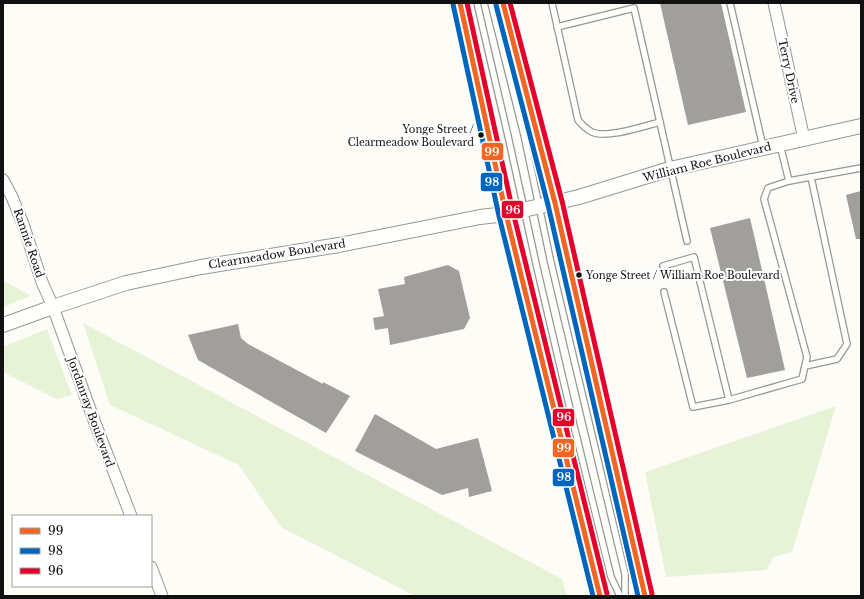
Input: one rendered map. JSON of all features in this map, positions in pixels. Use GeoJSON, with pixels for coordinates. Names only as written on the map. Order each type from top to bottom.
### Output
{"type":"FeatureCollection","features":[{"type":"Feature","properties":{"kind":"main road"},"geometry":{"type":"LineString","coordinates":[[460,3],[506,214],[600,596]]}},
{"type":"Feature","properties":{"kind":"main road"},"geometry":{"type":"LineString","coordinates":[[503,3],[547,204],[645,596]]}},
{"type":"Feature","properties":{"kind":"street","name":"Terry Drive"},"geometry":{"type":"LineString","coordinates":[[774,3],[804,139]]}},
{"type":"Feature","properties":{"kind":"street","name":"William Roe Boulevard"},"geometry":{"type":"LineString","coordinates":[[547,204],[579,197],[670,169],[861,126]]}},
{"type":"Feature","properties":{"kind":"street","name":"Rannie Road"},"geometry":{"type":"LineString","coordinates":[[3,180],[23,224],[42,282],[53,307]]}},
{"type":"Feature","properties":{"kind":"street","name":"Clearmeadow Boulevard"},"geometry":{"type":"LineString","coordinates":[[3,325],[53,307],[126,284],[201,267],[339,245],[480,217],[506,214],[547,204]]}},
{"type":"Feature","properties":{"kind":"street","name":"Jordanray Boulevard"},"geometry":{"type":"LineString","coordinates":[[53,307],[95,423],[131,515]]}},
{"type":"Feature","properties":{"kind":"street"},"geometry":{"type":"LineString","coordinates":[[152,570],[162,596]]}},
{"type":"Feature","properties":{"kind":"lane"},"geometry":{"type":"LineString","coordinates":[[477,3],[570,411],[611,577],[620,596]]}},
{"type":"Feature","properties":{"kind":"lane"},"geometry":{"type":"LineString","coordinates":[[491,3],[524,135],[547,204],[625,574],[625,596]]}},
{"type":"Feature","properties":{"kind":"lane"},"geometry":{"type":"LineString","coordinates":[[552,3],[578,120],[583,127],[593,133],[607,135],[660,122]]}},
{"type":"Feature","properties":{"kind":"lane"},"geometry":{"type":"LineString","coordinates":[[730,3],[764,148]]}},
{"type":"Feature","properties":{"kind":"lane"},"geometry":{"type":"LineString","coordinates":[[558,27],[634,8],[687,241]]}},
{"type":"Feature","properties":{"kind":"lane"},"geometry":{"type":"LineString","coordinates":[[780,145],[789,181]]}},
{"type":"Feature","properties":{"kind":"lane"},"geometry":{"type":"LineString","coordinates":[[664,292],[692,407],[729,400],[802,379],[807,357],[764,199],[768,188],[789,181],[861,168]]}},
{"type":"Feature","properties":{"kind":"lane"},"geometry":{"type":"LineString","coordinates":[[805,366],[837,359],[847,344],[811,177]]}},
{"type":"Feature","properties":{"kind":"lane"},"geometry":{"type":"LineString","coordinates":[[663,266],[694,257],[729,400]]}},
{"type":"Feature","properties":{"kind":"green space"},"geometry":{"type":"Polygon","coordinates":[[[3,280],[31,296],[3,307],[3,280]]]}},
{"type":"Feature","properties":{"kind":"green space"},"geometry":{"type":"Polygon","coordinates":[[[83,323],[562,579],[567,596],[415,596],[281,527],[239,465],[110,405],[83,323]]]}},
{"type":"Feature","properties":{"kind":"green space"},"geometry":{"type":"Polygon","coordinates":[[[47,329],[72,395],[57,399],[3,372],[3,347],[47,329]]]}},
{"type":"Feature","properties":{"kind":"green space"},"geometry":{"type":"Polygon","coordinates":[[[836,406],[792,552],[773,557],[767,570],[666,577],[645,472],[836,406]]]}},
{"type":"Feature","properties":{"kind":"building"},"geometry":{"type":"Polygon","coordinates":[[[660,3],[721,3],[746,112],[688,125],[660,3]]]}},
{"type":"Feature","properties":{"kind":"building"},"geometry":{"type":"Polygon","coordinates":[[[861,191],[861,239],[856,239],[846,195],[861,191]]]}},
{"type":"Feature","properties":{"kind":"building"},"geometry":{"type":"Polygon","coordinates":[[[750,218],[785,370],[747,378],[710,228],[750,218]]]}},
{"type":"Feature","properties":{"kind":"building"},"geometry":{"type":"Polygon","coordinates":[[[448,265],[459,271],[470,318],[464,329],[390,345],[388,328],[375,330],[373,318],[384,316],[378,289],[405,284],[404,277],[448,265]]]}},
{"type":"Feature","properties":{"kind":"building"},"geometry":{"type":"Polygon","coordinates":[[[238,324],[241,338],[248,344],[323,384],[323,382],[350,396],[326,433],[198,360],[188,335],[238,324]]]}},
{"type":"Feature","properties":{"kind":"building"},"geometry":{"type":"Polygon","coordinates":[[[375,414],[436,449],[478,438],[492,491],[469,497],[468,488],[442,495],[355,451],[375,414]]]}},
{"type":"Feature","properties":{"kind":"transit line","name":"99"},"geometry":{"type":"LineString","coordinates":[[460,3],[506,214],[600,596]]}},
{"type":"Feature","properties":{"kind":"transit line","name":"96"},"geometry":{"type":"LineString","coordinates":[[467,3],[513,212],[607,594]]}},
{"type":"Feature","properties":{"kind":"transit line","name":"99"},"geometry":{"type":"LineString","coordinates":[[503,3],[555,203],[645,596]]}},
{"type":"Feature","properties":{"kind":"transit line","name":"96"},"geometry":{"type":"LineString","coordinates":[[510,3],[562,201],[652,594]]}},
{"type":"Feature","properties":{"kind":"transit line","name":"98"},"geometry":{"type":"LineString","coordinates":[[453,4],[499,216],[593,596]]}},
{"type":"Feature","properties":{"kind":"transit line","name":"98"},"geometry":{"type":"LineString","coordinates":[[496,5],[548,205],[638,596]]}},
{"type":"Feature","properties":{"kind":"place","name":"Yonge Street / Clearmeadow Boulevard"},"geometry":{"type":"Point","coordinates":[481,135]}},
{"type":"Feature","properties":{"kind":"place","name":"Yonge Street / William Roe Boulevard"},"geometry":{"type":"Point","coordinates":[579,275]}}]}
